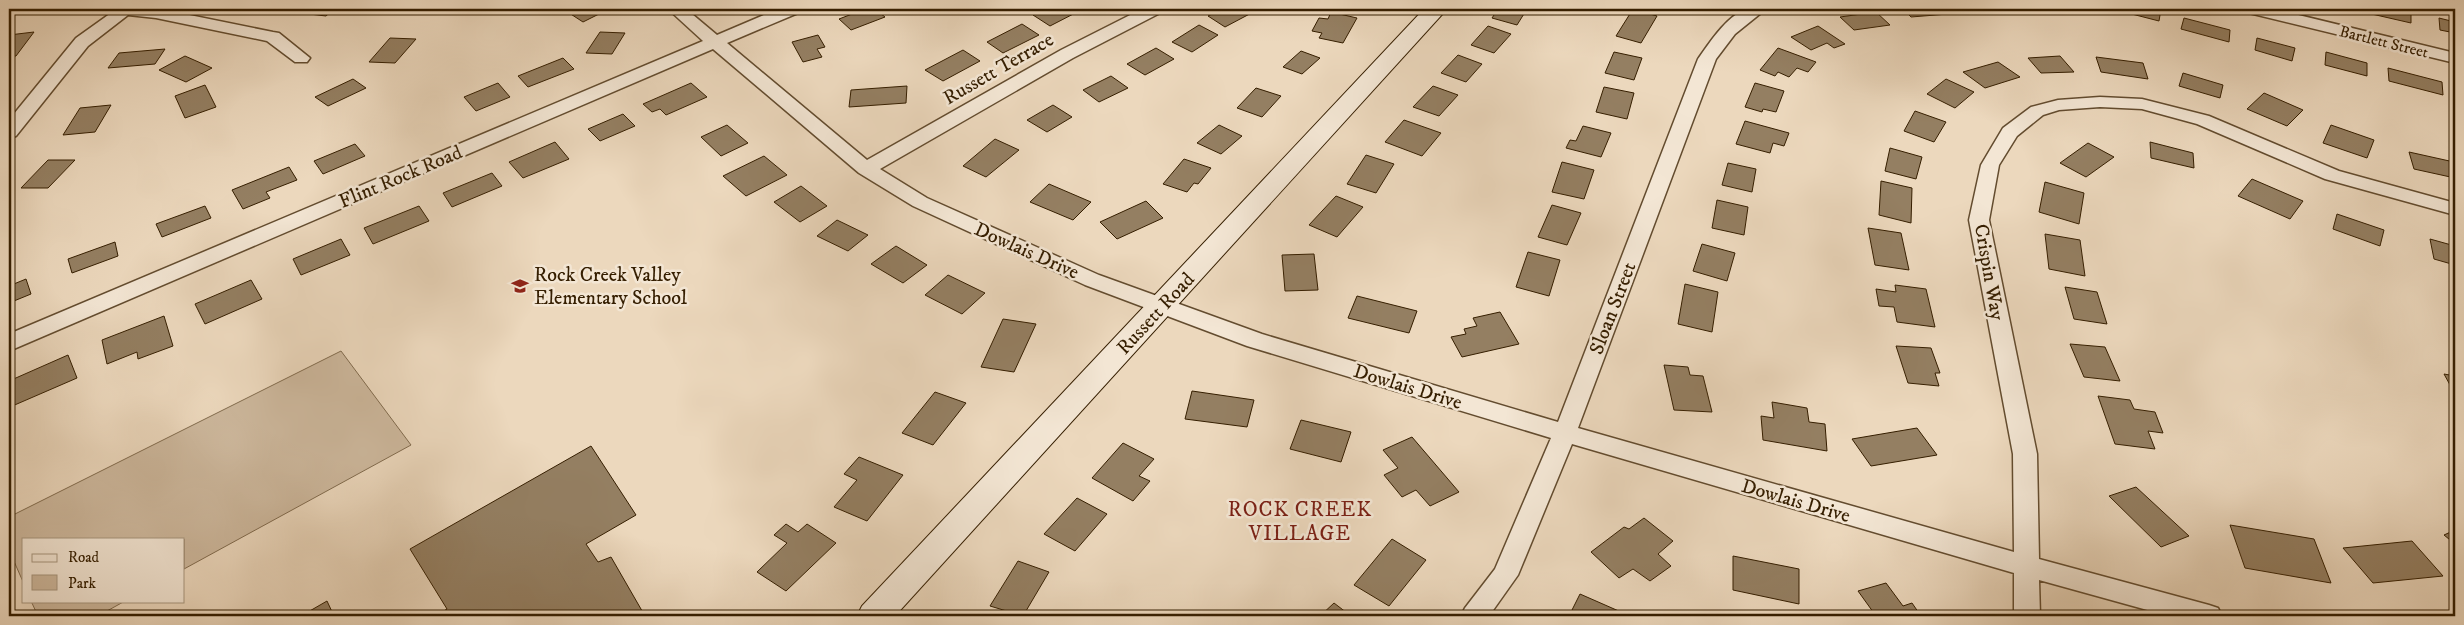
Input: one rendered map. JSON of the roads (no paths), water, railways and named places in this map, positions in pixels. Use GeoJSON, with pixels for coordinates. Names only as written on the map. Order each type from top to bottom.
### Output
{"type":"FeatureCollection","features":[{"type":"Feature","properties":{"kind":"street"},"geometry":{"type":"LineString","coordinates":[[9,132],[82,42],[122,9],[156,13],[273,37],[301,58]]}},
{"type":"Feature","properties":{"kind":"street","name":"Dowlais Drive"},"geometry":{"type":"LineString","coordinates":[[676,9],[866,169],[920,202],[1092,280],[1160,307],[1255,340],[1564,433],[2026,566],[2209,616]]}},
{"type":"Feature","properties":{"kind":"street","name":"Flint Rock Road"},"geometry":{"type":"LineString","coordinates":[[9,343],[792,9]]}},
{"type":"Feature","properties":{"kind":"street","name":"Russett Terrace"},"geometry":{"type":"LineString","coordinates":[[866,169],[1067,54],[1154,9]]}},
{"type":"Feature","properties":{"kind":"street","name":"Russett Road"},"geometry":{"type":"LineString","coordinates":[[874,616],[1436,9]]}},
{"type":"Feature","properties":{"kind":"street","name":"Sloan Street"},"geometry":{"type":"LineString","coordinates":[[1474,616],[1505,575],[1564,433],[1708,59],[1719,39],[1740,19],[1758,9]]}},
{"type":"Feature","properties":{"kind":"street","name":"Bartlett Street"},"geometry":{"type":"LineString","coordinates":[[2255,9],[2455,58]]}},
{"type":"Feature","properties":{"kind":"street","name":"Crispin Way"},"geometry":{"type":"LineString","coordinates":[[2027,616],[2025,454],[1979,220],[1990,165],[2010,132],[2037,111],[2058,105],[2100,102],[2142,104],[2203,120],[2332,175],[2455,209]]}},
{"type":"Feature","properties":{"kind":"place","name":"Rock Creek Valley Elementary School"},"geometry":{"type":"Point","coordinates":[520,286]}},
{"type":"Feature","properties":{"kind":"district","name":"ROCK CREEK VILLAGE"},"geometry":{"type":"Point","coordinates":[1300,521]}}]}
